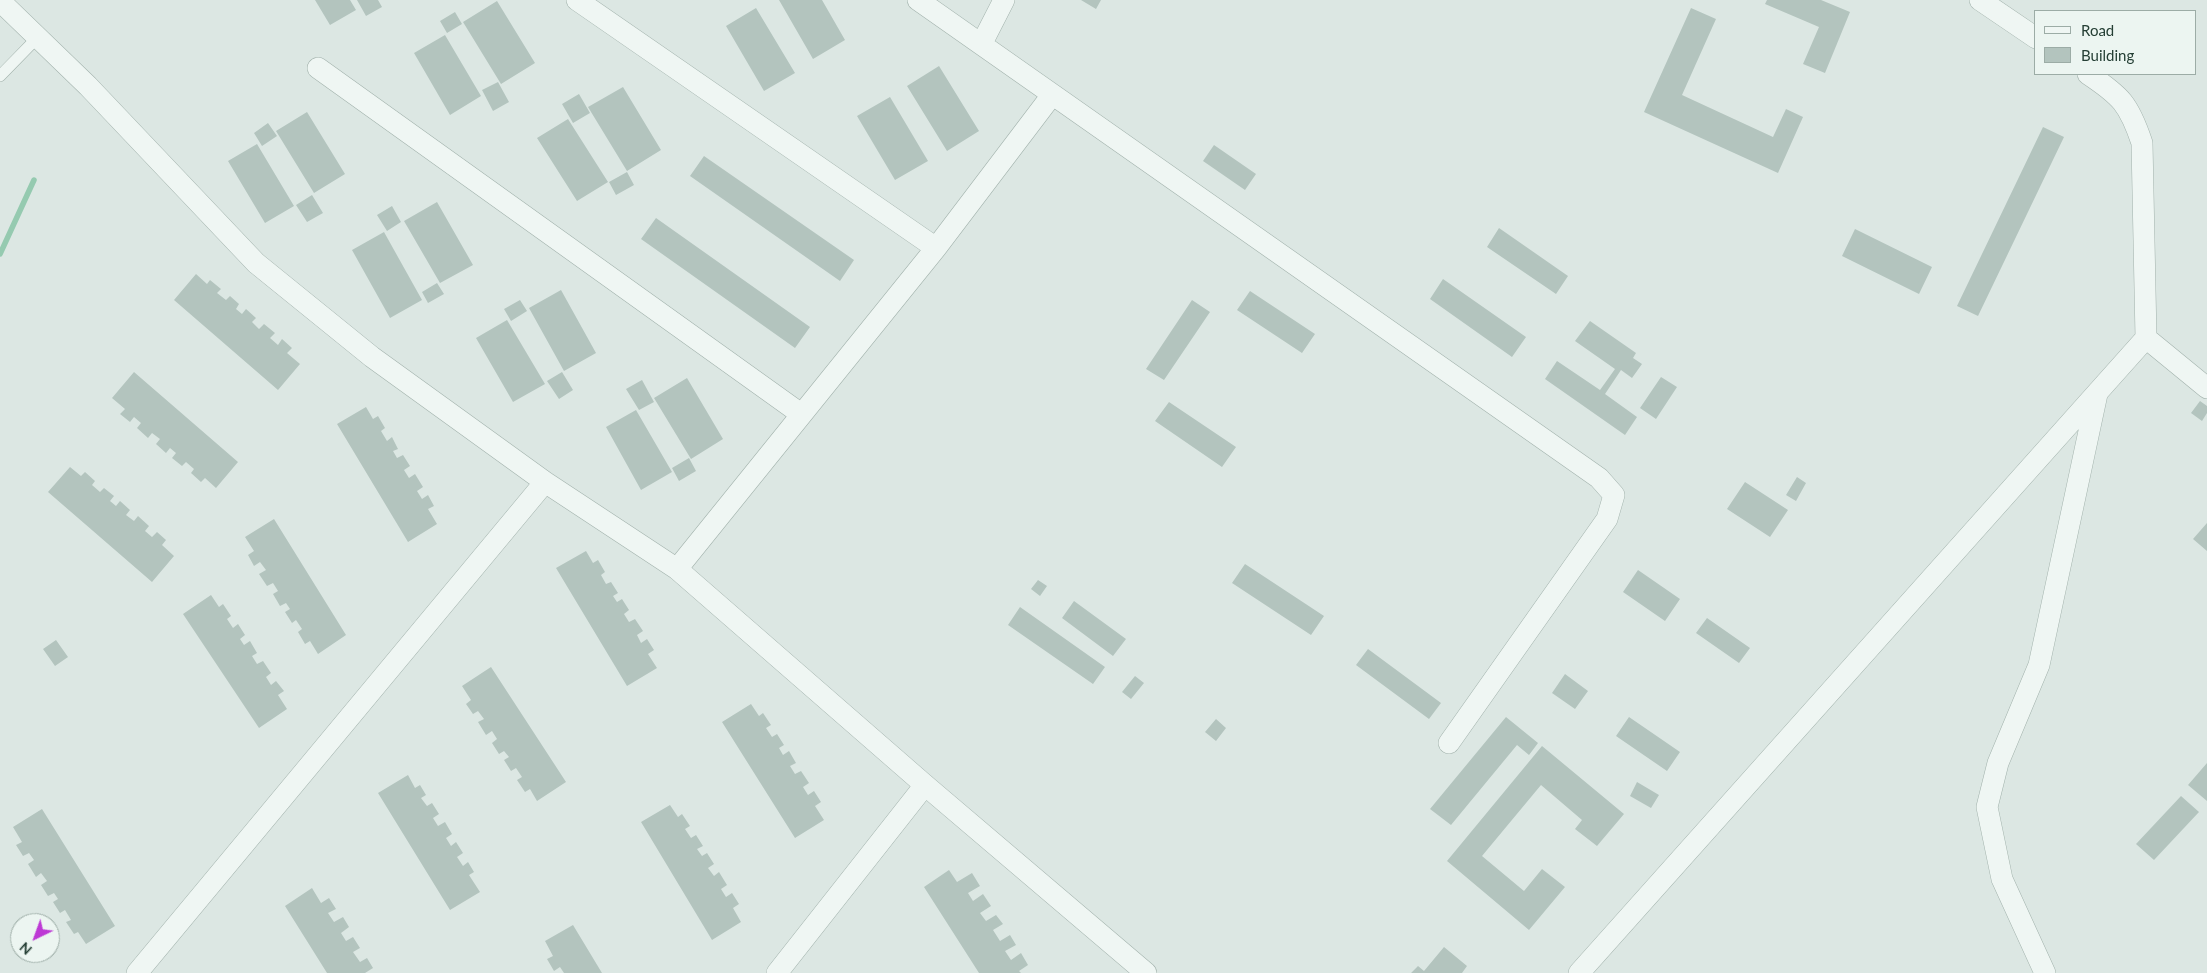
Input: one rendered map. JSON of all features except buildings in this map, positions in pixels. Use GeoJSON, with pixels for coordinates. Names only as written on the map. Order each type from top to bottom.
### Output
{"type":"FeatureCollection","features":[{"type":"Feature","properties":{"kind":"street"},"geometry":{"type":"LineString","coordinates":[[577,0],[936,248]]}},
{"type":"Feature","properties":{"kind":"street"},"geometry":{"type":"LineString","coordinates":[[918,0],[1599,478],[1614,495],[1606,519],[1449,743]]}},
{"type":"Feature","properties":{"kind":"street"},"geometry":{"type":"LineString","coordinates":[[982,44],[1004,0]]}},
{"type":"Feature","properties":{"kind":"street"},"geometry":{"type":"LineString","coordinates":[[1980,0],[2034,37]]}},
{"type":"Feature","properties":{"kind":"street"},"geometry":{"type":"LineString","coordinates":[[0,1],[88,86],[256,263],[372,357],[546,482],[677,569],[924,785],[1146,973]]}},
{"type":"Feature","properties":{"kind":"street"},"geometry":{"type":"LineString","coordinates":[[318,68],[801,414]]}},
{"type":"Feature","properties":{"kind":"street"},"geometry":{"type":"LineString","coordinates":[[1579,973],[2146,338],[2142,143],[2133,115],[2114,92],[2089,75]]}},
{"type":"Feature","properties":{"kind":"street"},"geometry":{"type":"LineString","coordinates":[[677,569],[936,248],[1052,95]]}},
{"type":"Feature","properties":{"kind":"street"},"geometry":{"type":"LineString","coordinates":[[2146,338],[2207,388]]}},
{"type":"Feature","properties":{"kind":"street"},"geometry":{"type":"LineString","coordinates":[[2045,973],[2002,878],[1988,807],[1998,763],[2039,665],[2097,393]]}},
{"type":"Feature","properties":{"kind":"street"},"geometry":{"type":"LineString","coordinates":[[137,973],[546,482]]}},
{"type":"Feature","properties":{"kind":"street"},"geometry":{"type":"LineString","coordinates":[[777,973],[924,785]]}},
{"type":"Feature","properties":{"kind":"lane"},"geometry":{"type":"LineString","coordinates":[[0,76],[38,37]]}},
{"type":"Feature","properties":{"kind":"waterway"},"geometry":{"type":"LineString","coordinates":[[0,254],[34,180]]}}]}
